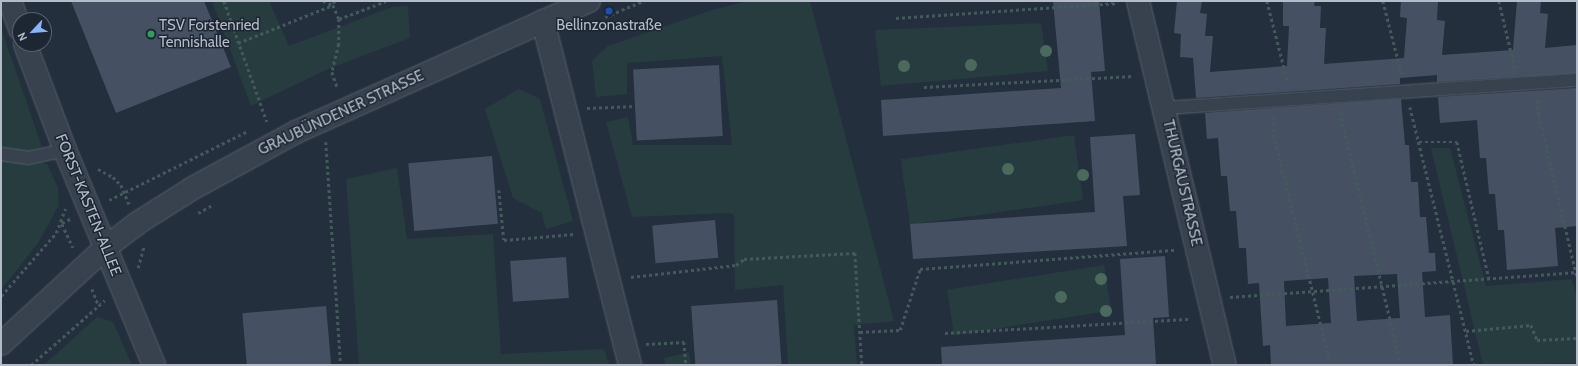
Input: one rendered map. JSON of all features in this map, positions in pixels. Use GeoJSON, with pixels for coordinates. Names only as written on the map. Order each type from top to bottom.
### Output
{"type":"FeatureCollection","features":[{"type":"Feature","properties":{"kind":"street"},"geometry":{"type":"LineString","coordinates":[[10,1],[14,12]]}},
{"type":"Feature","properties":{"kind":"street","name":"GRAUBÜNDENER STRASSE"},"geometry":{"type":"LineString","coordinates":[[1,344],[106,247],[136,224],[193,188],[272,145],[436,68],[589,1]]}},
{"type":"Feature","properties":{"kind":"street","name":"THURGAUSTRASSE"},"geometry":{"type":"LineString","coordinates":[[1138,1],[1225,365]]}},
{"type":"Feature","properties":{"kind":"street"},"geometry":{"type":"LineString","coordinates":[[543,21],[627,355]]}},
{"type":"Feature","properties":{"kind":"street","name":"FORST-KASTEN-ALLEE"},"geometry":{"type":"LineString","coordinates":[[28,52],[65,150],[154,365]]}},
{"type":"Feature","properties":{"kind":"lane"},"geometry":{"type":"LineString","coordinates":[[1164,108],[1577,80]]}},
{"type":"Feature","properties":{"kind":"lane"},"geometry":{"type":"LineString","coordinates":[[1,154],[28,158],[65,150]]}},
{"type":"Feature","properties":{"kind":"path"},"geometry":{"type":"LineString","coordinates":[[224,1],[267,122],[261,125]]}},
{"type":"Feature","properties":{"kind":"path"},"geometry":{"type":"LineString","coordinates":[[323,1],[333,5],[339,19],[339,44],[332,72],[338,90]]}},
{"type":"Feature","properties":{"kind":"path"},"geometry":{"type":"LineString","coordinates":[[238,43],[333,5],[335,1]]}},
{"type":"Feature","properties":{"kind":"path"},"geometry":{"type":"LineString","coordinates":[[339,19],[386,1]]}},
{"type":"Feature","properties":{"kind":"path"},"geometry":{"type":"LineString","coordinates":[[896,18],[1138,1]]}},
{"type":"Feature","properties":{"kind":"path"},"geometry":{"type":"LineString","coordinates":[[1267,1],[1293,99]]}},
{"type":"Feature","properties":{"kind":"path"},"geometry":{"type":"LineString","coordinates":[[1383,1],[1474,365]]}},
{"type":"Feature","properties":{"kind":"path"},"geometry":{"type":"LineString","coordinates":[[1499,1],[1519,84]]}},
{"type":"Feature","properties":{"kind":"path"},"geometry":{"type":"LineString","coordinates":[[924,87],[1156,74]]}},
{"type":"Feature","properties":{"kind":"path"},"geometry":{"type":"LineString","coordinates":[[1537,82],[1539,114],[1577,277]]}},
{"type":"Feature","properties":{"kind":"path"},"geometry":{"type":"LineString","coordinates":[[1336,96],[1401,365]]}},
{"type":"Feature","properties":{"kind":"path"},"geometry":{"type":"LineString","coordinates":[[1272,100],[1274,135],[1331,365]]}},
{"type":"Feature","properties":{"kind":"path"},"geometry":{"type":"LineString","coordinates":[[565,109],[635,106]]}},
{"type":"Feature","properties":{"kind":"path"},"geometry":{"type":"LineString","coordinates":[[124,192],[248,131]]}},
{"type":"Feature","properties":{"kind":"path"},"geometry":{"type":"LineString","coordinates":[[320,145],[334,138]]}},
{"type":"Feature","properties":{"kind":"path"},"geometry":{"type":"LineString","coordinates":[[327,142],[341,365]]}},
{"type":"Feature","properties":{"kind":"path"},"geometry":{"type":"LineString","coordinates":[[1419,142],[1457,142],[1489,278]]}},
{"type":"Feature","properties":{"kind":"path"},"geometry":{"type":"LineString","coordinates":[[499,190],[504,240],[596,232]]}},
{"type":"Feature","properties":{"kind":"path"},"geometry":{"type":"LineString","coordinates":[[192,217],[220,201]]}},
{"type":"Feature","properties":{"kind":"path"},"geometry":{"type":"LineString","coordinates":[[1,296],[56,233],[62,223]]}},
{"type":"Feature","properties":{"kind":"path"},"geometry":{"type":"LineString","coordinates":[[138,271],[144,246],[149,242]]}},
{"type":"Feature","properties":{"kind":"path"},"geometry":{"type":"LineString","coordinates":[[860,332],[900,330],[920,269],[1198,248]]}},
{"type":"Feature","properties":{"kind":"path"},"geometry":{"type":"LineString","coordinates":[[608,280],[736,265],[744,259],[855,253],[862,365]]}},
{"type":"Feature","properties":{"kind":"path"},"geometry":{"type":"LineString","coordinates":[[945,333],[1211,308],[1313,291],[1576,272]]}},
{"type":"Feature","properties":{"kind":"path"},"geometry":{"type":"LineString","coordinates":[[31,365],[99,306]]}},
{"type":"Feature","properties":{"kind":"path"},"geometry":{"type":"LineString","coordinates":[[1466,331],[1531,325],[1537,340],[1577,338]]}},
{"type":"Feature","properties":{"kind":"path"},"geometry":{"type":"LineString","coordinates":[[627,355],[684,342],[686,365]]}},
{"type":"Feature","properties":{"kind":"green space"},"geometry":{"type":"Polygon","coordinates":[[[212,1],[269,1],[289,46],[392,7],[408,6],[410,38],[328,69],[251,106],[212,1]]]}},
{"type":"Feature","properties":{"kind":"green space"},"geometry":{"type":"Polygon","coordinates":[[[748,1],[810,1],[894,321],[854,325],[857,365],[788,365],[783,285],[735,290],[734,215],[729,213],[632,217],[606,122],[628,117],[633,145],[732,145],[722,56],[627,63],[627,94],[596,97],[592,61],[608,46],[712,10],[748,1]]]}},
{"type":"Feature","properties":{"kind":"green space"},"geometry":{"type":"Polygon","coordinates":[[[1041,23],[1048,71],[881,86],[875,30],[1041,23]]]}},
{"type":"Feature","properties":{"kind":"green space"},"geometry":{"type":"Polygon","coordinates":[[[1,28],[42,147],[28,158],[47,164],[58,188],[59,205],[38,243],[1,290],[1,28]]]}},
{"type":"Feature","properties":{"kind":"green space"},"geometry":{"type":"Polygon","coordinates":[[[519,89],[540,99],[573,221],[546,229],[542,213],[513,198],[485,109],[519,89]]]}},
{"type":"Feature","properties":{"kind":"green space"},"geometry":{"type":"Polygon","coordinates":[[[1074,135],[1083,200],[910,225],[901,159],[1074,135]]]}},
{"type":"Feature","properties":{"kind":"green space"},"geometry":{"type":"Polygon","coordinates":[[[1431,148],[1450,148],[1486,286],[1572,279],[1577,298],[1577,363],[1483,365],[1431,148]]]}},
{"type":"Feature","properties":{"kind":"green space"},"geometry":{"type":"Polygon","coordinates":[[[397,168],[407,239],[493,234],[501,354],[604,349],[609,365],[359,365],[346,179],[397,168]]]}},
{"type":"Feature","properties":{"kind":"green space"},"geometry":{"type":"Polygon","coordinates":[[[1104,265],[1111,310],[954,335],[947,290],[1104,265]]]}},
{"type":"Feature","properties":{"kind":"green space"},"geometry":{"type":"Polygon","coordinates":[[[97,317],[113,322],[132,365],[44,365],[97,317]]]}},
{"type":"Feature","properties":{"kind":"green space"},"geometry":{"type":"Polygon","coordinates":[[[689,352],[691,365],[666,365],[664,358],[689,352]]]}},
{"type":"Feature","properties":{"kind":"building","name":"TSV Forstenried Tennishalle"},"geometry":{"type":"Polygon","coordinates":[[[71,1],[204,1],[231,67],[116,113],[71,1]]]}},
{"type":"Feature","properties":{"kind":"building"},"geometry":{"type":"Polygon","coordinates":[[[1053,1],[1099,1],[1105,71],[1091,72],[1095,121],[883,136],[881,100],[1061,88],[1053,1]]]}},
{"type":"Feature","properties":{"kind":"building"},"geometry":{"type":"Polygon","coordinates":[[[1177,1],[1202,1],[1200,13],[1207,14],[1205,36],[1213,36],[1210,72],[1287,66],[1289,26],[1283,26],[1283,1],[1315,1],[1314,6],[1321,6],[1320,28],[1326,28],[1324,64],[1404,58],[1407,18],[1400,17],[1401,1],[1438,1],[1437,20],[1445,21],[1442,55],[1513,50],[1517,1],[1541,1],[1540,13],[1548,14],[1545,48],[1577,45],[1577,73],[1437,82],[1437,75],[1400,78],[1400,84],[1196,98],[1193,58],[1180,57],[1181,34],[1174,33],[1177,1]]]}},
{"type":"Feature","properties":{"kind":"building"},"geometry":{"type":"Polygon","coordinates":[[[719,65],[723,136],[637,140],[633,70],[719,65]]]}},
{"type":"Feature","properties":{"kind":"building"},"geometry":{"type":"Polygon","coordinates":[[[1577,88],[1577,226],[1555,228],[1558,266],[1507,270],[1504,230],[1498,230],[1495,194],[1489,194],[1486,158],[1480,158],[1477,120],[1440,123],[1438,97],[1577,88]]]}},
{"type":"Feature","properties":{"kind":"building"},"geometry":{"type":"Polygon","coordinates":[[[1401,99],[1405,145],[1409,145],[1411,182],[1418,182],[1420,217],[1426,217],[1429,253],[1435,253],[1436,271],[1422,272],[1425,317],[1450,315],[1453,365],[1271,365],[1270,345],[1263,346],[1259,283],[1248,284],[1246,248],[1239,248],[1236,211],[1230,211],[1227,176],[1221,176],[1218,138],[1207,139],[1205,113],[1401,99]],[[1397,274],[1354,276],[1357,321],[1400,318],[1397,274]],[[1328,278],[1284,281],[1286,326],[1331,323],[1328,278]]]}},
{"type":"Feature","properties":{"kind":"building"},"geometry":{"type":"Polygon","coordinates":[[[1135,134],[1140,195],[1123,196],[1127,246],[913,259],[910,224],[1095,212],[1090,137],[1135,134]]]}},
{"type":"Feature","properties":{"kind":"building"},"geometry":{"type":"Polygon","coordinates":[[[492,156],[498,224],[414,231],[408,163],[492,156]]]}},
{"type":"Feature","properties":{"kind":"building"},"geometry":{"type":"Polygon","coordinates":[[[715,220],[718,258],[656,263],[652,225],[715,220]]]}},
{"type":"Feature","properties":{"kind":"building"},"geometry":{"type":"Polygon","coordinates":[[[1165,256],[1169,317],[1153,318],[1156,365],[942,365],[941,347],[1125,335],[1120,259],[1165,256]]]}},
{"type":"Feature","properties":{"kind":"building"},"geometry":{"type":"Polygon","coordinates":[[[566,257],[569,298],[513,302],[510,261],[566,257]]]}},
{"type":"Feature","properties":{"kind":"building"},"geometry":{"type":"Polygon","coordinates":[[[777,300],[782,365],[695,365],[691,306],[777,300]]]}},
{"type":"Feature","properties":{"kind":"building"},"geometry":{"type":"Polygon","coordinates":[[[326,306],[331,365],[247,365],[242,313],[326,306]]]}},
{"type":"Feature","properties":{"kind":"place","name":"Bellinzonastraße"},"geometry":{"type":"Point","coordinates":[609,11]}},
{"type":"Feature","properties":{"kind":"place","name":"TSV Forstenried Tennishalle"},"geometry":{"type":"Point","coordinates":[151,34]}}]}
